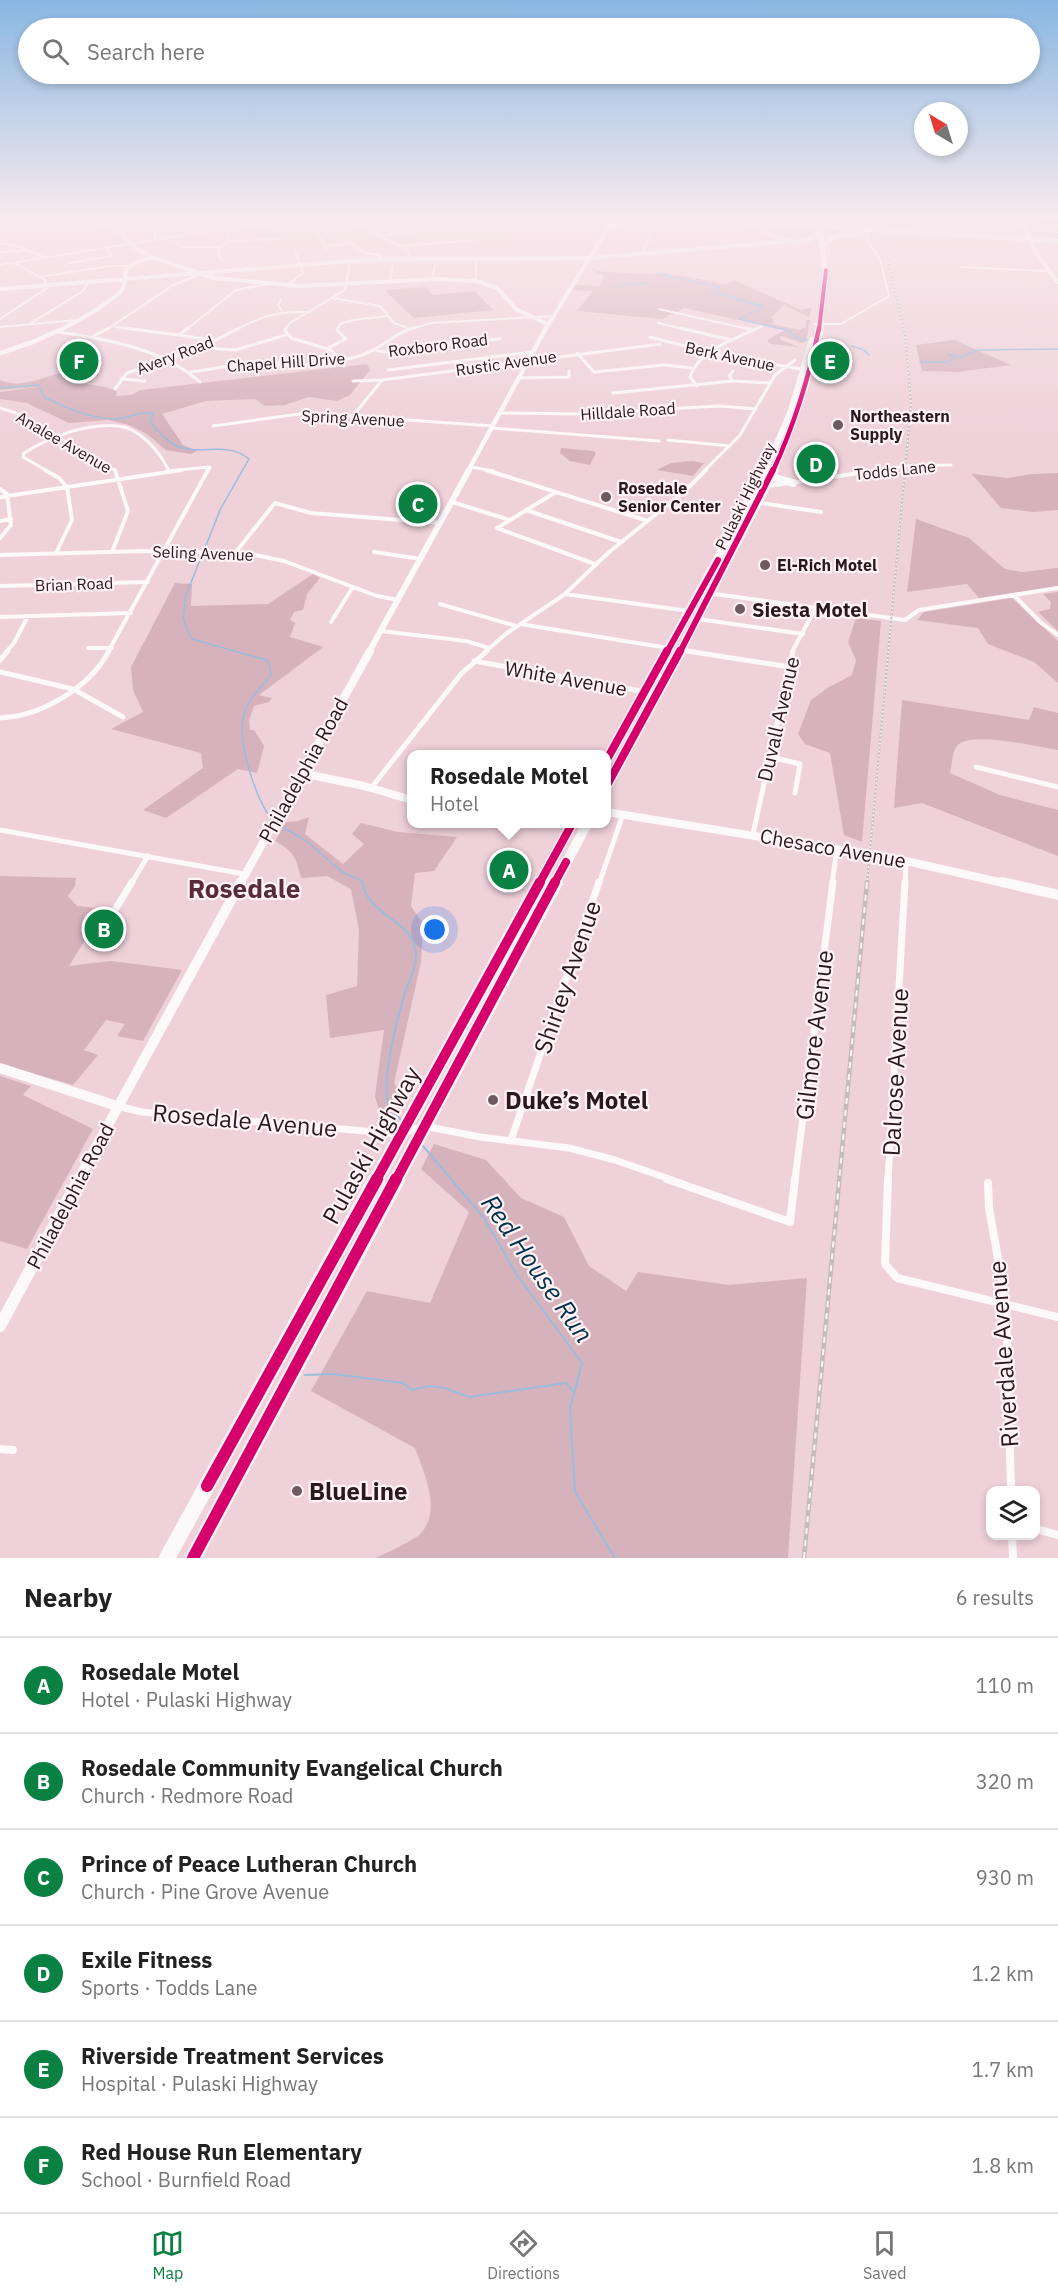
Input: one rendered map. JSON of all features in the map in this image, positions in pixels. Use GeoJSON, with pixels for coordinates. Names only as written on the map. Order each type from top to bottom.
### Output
{"type":"FeatureCollection","features":[{"type":"Feature","properties":{"kind":"highway","name":"Pulaski Highway"},"geometry":{"type":"LineString","coordinates":[[611,778],[712,593],[772,477],[795,424],[825,291]]}},
{"type":"Feature","properties":{"kind":"highway","name":"Pulaski Highway"},"geometry":{"type":"LineString","coordinates":[[611,752],[700,592],[769,461],[808,370]]}},
{"type":"Feature","properties":{"kind":"highway"},"geometry":{"type":"LineString","coordinates":[[772,477],[793,483]]}},
{"type":"Feature","properties":{"kind":"highway","name":"Pulaski Highway"},"geometry":{"type":"LineString","coordinates":[[167,1558],[570,828]]}},
{"type":"Feature","properties":{"kind":"highway","name":"Pulaski Highway"},"geometry":{"type":"LineString","coordinates":[[193,1558],[585,828]]}},
{"type":"Feature","properties":{"kind":"main road"},"geometry":{"type":"LineString","coordinates":[[0,353],[38,342],[59,332],[121,291]]}},
{"type":"Feature","properties":{"kind":"main road"},"geometry":{"type":"LineString","coordinates":[[500,291],[513,307],[548,324]]}},
{"type":"Feature","properties":{"kind":"main road","name":"Philadelphia Road"},"geometry":{"type":"LineString","coordinates":[[0,1326],[244,874],[421,559],[548,324],[569,291]]}},
{"type":"Feature","properties":{"kind":"main road"},"geometry":{"type":"LineString","coordinates":[[301,773],[371,788],[407,799]]}},
{"type":"Feature","properties":{"kind":"main road","name":"Chesaco Avenue"},"geometry":{"type":"LineString","coordinates":[[611,813],[897,859],[1058,895]]}},
{"type":"Feature","properties":{"kind":"main road"},"geometry":{"type":"LineString","coordinates":[[0,1068],[117,1106]]}},
{"type":"Feature","properties":{"kind":"street"},"geometry":{"type":"LineString","coordinates":[[0,319],[44,291]]}},
{"type":"Feature","properties":{"kind":"street"},"geometry":{"type":"LineString","coordinates":[[30,324],[83,291]]}},
{"type":"Feature","properties":{"kind":"street"},"geometry":{"type":"LineString","coordinates":[[91,337],[114,327],[166,291]]}},
{"type":"Feature","properties":{"kind":"street"},"geometry":{"type":"LineString","coordinates":[[179,335],[235,291]]}},
{"type":"Feature","properties":{"kind":"street"},"geometry":{"type":"LineString","coordinates":[[286,334],[286,326],[344,291]]}},
{"type":"Feature","properties":{"kind":"street"},"geometry":{"type":"LineString","coordinates":[[818,324],[841,324],[889,296],[888,291]]}},
{"type":"Feature","properties":{"kind":"street"},"geometry":{"type":"LineString","coordinates":[[332,298],[375,304],[382,307],[396,324],[408,328]]}},
{"type":"Feature","properties":{"kind":"street"},"geometry":{"type":"LineString","coordinates":[[281,300],[278,305],[282,311]]}},
{"type":"Feature","properties":{"kind":"street"},"geometry":{"type":"LineString","coordinates":[[659,309],[754,330]]}},
{"type":"Feature","properties":{"kind":"street","name":"Avery Road"},"geometry":{"type":"LineString","coordinates":[[115,388],[130,372],[200,348],[262,316],[282,311],[309,312]]}},
{"type":"Feature","properties":{"kind":"street"},"geometry":{"type":"LineString","coordinates":[[347,315],[353,320]]}},
{"type":"Feature","properties":{"kind":"street"},"geometry":{"type":"LineString","coordinates":[[327,348],[345,341],[345,336],[336,327],[353,320],[388,316]]}},
{"type":"Feature","properties":{"kind":"street","name":"Chapel Hill Drive"},"geometry":{"type":"LineString","coordinates":[[190,372],[238,365],[340,360],[376,351],[408,328],[437,322],[553,316]]}},
{"type":"Feature","properties":{"kind":"street"},"geometry":{"type":"LineString","coordinates":[[0,327],[77,320]]}},
{"type":"Feature","properties":{"kind":"street"},"geometry":{"type":"LineString","coordinates":[[658,323],[732,340]]}},
{"type":"Feature","properties":{"kind":"street"},"geometry":{"type":"LineString","coordinates":[[577,353],[594,372],[664,365],[691,368],[732,340],[762,326]]}},
{"type":"Feature","properties":{"kind":"street"},"geometry":{"type":"LineString","coordinates":[[114,327],[215,340]]}},
{"type":"Feature","properties":{"kind":"street"},"geometry":{"type":"LineString","coordinates":[[59,332],[91,337],[165,360],[190,372],[200,382]]}},
{"type":"Feature","properties":{"kind":"street"},"geometry":{"type":"LineString","coordinates":[[200,348],[233,351],[286,334],[295,339],[327,348],[344,366]]}},
{"type":"Feature","properties":{"kind":"street","name":"Berk Avenue"},"geometry":{"type":"LineString","coordinates":[[650,337],[713,352],[808,370]]}},
{"type":"Feature","properties":{"kind":"street","name":"Roxboro Road"},"geometry":{"type":"LineString","coordinates":[[376,351],[398,353],[450,343],[500,339]]}},
{"type":"Feature","properties":{"kind":"street","name":"Rustic Avenue"},"geometry":{"type":"LineString","coordinates":[[353,381],[382,380],[529,359],[660,344]]}},
{"type":"Feature","properties":{"kind":"street"},"geometry":{"type":"LineString","coordinates":[[388,370],[533,352]]}},
{"type":"Feature","properties":{"kind":"street"},"geometry":{"type":"LineString","coordinates":[[278,364],[284,355]]}},
{"type":"Feature","properties":{"kind":"street"},"geometry":{"type":"LineString","coordinates":[[371,788],[403,751],[441,696],[474,661],[518,625],[565,594],[595,564],[686,490],[730,446],[749,423],[775,375],[795,360]]}},
{"type":"Feature","properties":{"kind":"street"},"geometry":{"type":"LineString","coordinates":[[691,368],[690,379],[697,386]]}},
{"type":"Feature","properties":{"kind":"street"},"geometry":{"type":"LineString","coordinates":[[519,378],[569,377],[569,371]]}},
{"type":"Feature","properties":{"kind":"street"},"geometry":{"type":"LineString","coordinates":[[733,371],[729,376],[733,381]]}},
{"type":"Feature","properties":{"kind":"street"},"geometry":{"type":"LineString","coordinates":[[121,379],[145,381]]}},
{"type":"Feature","properties":{"kind":"street"},"geometry":{"type":"LineString","coordinates":[[353,416],[382,380]]}},
{"type":"Feature","properties":{"kind":"street"},"geometry":{"type":"LineString","coordinates":[[613,393],[733,381],[770,383]]}},
{"type":"Feature","properties":{"kind":"street","name":"Hilldale Road"},"geometry":{"type":"LineString","coordinates":[[500,413],[579,414],[719,406],[756,409]]}},
{"type":"Feature","properties":{"kind":"street","name":"Analee Avenue"},"geometry":{"type":"LineString","coordinates":[[0,408],[13,412],[110,465],[119,478],[128,513],[112,552]]}},
{"type":"Feature","properties":{"kind":"street","name":"Spring Avenue"},"geometry":{"type":"LineString","coordinates":[[213,426],[309,413],[659,441]]}},
{"type":"Feature","properties":{"kind":"street"},"geometry":{"type":"LineString","coordinates":[[56,553],[72,520],[67,487],[62,480],[22,456],[26,451],[57,436],[122,426],[159,453],[169,471]]}},
{"type":"Feature","properties":{"kind":"street"},"geometry":{"type":"LineString","coordinates":[[668,440],[730,446]]}},
{"type":"Feature","properties":{"kind":"street","name":"Todds Lane"},"geometry":{"type":"LineString","coordinates":[[768,486],[900,467],[951,465]]}},
{"type":"Feature","properties":{"kind":"street"},"geometry":{"type":"LineString","coordinates":[[0,497],[119,478],[210,467]]}},
{"type":"Feature","properties":{"kind":"street"},"geometry":{"type":"LineString","coordinates":[[0,718],[24,716],[73,689],[96,670],[112,648],[210,467]]}},
{"type":"Feature","properties":{"kind":"street"},"geometry":{"type":"LineString","coordinates":[[471,467],[648,521]]}},
{"type":"Feature","properties":{"kind":"street"},"geometry":{"type":"LineString","coordinates":[[0,489],[8,496],[11,519],[10,529],[0,538]]}},
{"type":"Feature","properties":{"kind":"street"},"geometry":{"type":"LineString","coordinates":[[556,492],[497,528],[595,564]]}},
{"type":"Feature","properties":{"kind":"street"},"geometry":{"type":"LineString","coordinates":[[452,502],[510,520]]}},
{"type":"Feature","properties":{"kind":"street"},"geometry":{"type":"LineString","coordinates":[[760,502],[821,512]]}},
{"type":"Feature","properties":{"kind":"street"},"geometry":{"type":"LineString","coordinates":[[235,553],[275,503],[307,513],[440,523]]}},
{"type":"Feature","properties":{"kind":"street"},"geometry":{"type":"LineString","coordinates":[[526,510],[621,542]]}},
{"type":"Feature","properties":{"kind":"street"},"geometry":{"type":"LineString","coordinates":[[0,521],[11,519]]}},
{"type":"Feature","properties":{"kind":"street","name":"Seling Avenue"},"geometry":{"type":"LineString","coordinates":[[0,555],[165,551],[235,553],[284,561],[381,598],[398,600]]}},
{"type":"Feature","properties":{"kind":"street"},"geometry":{"type":"LineString","coordinates":[[374,552],[421,559]]}},
{"type":"Feature","properties":{"kind":"street","name":"Brian Road"},"geometry":{"type":"LineString","coordinates":[[0,586],[148,582]]}},
{"type":"Feature","properties":{"kind":"street"},"geometry":{"type":"LineString","coordinates":[[331,622],[353,587]]}},
{"type":"Feature","properties":{"kind":"street"},"geometry":{"type":"LineString","coordinates":[[700,592],[905,620],[919,610],[1058,588]]}},
{"type":"Feature","properties":{"kind":"street"},"geometry":{"type":"LineString","coordinates":[[565,594],[689,611]]}},
{"type":"Feature","properties":{"kind":"street"},"geometry":{"type":"LineString","coordinates":[[1014,595],[1040,622],[1058,635]]}},
{"type":"Feature","properties":{"kind":"street"},"geometry":{"type":"LineString","coordinates":[[440,604],[518,625],[669,648]]}},
{"type":"Feature","properties":{"kind":"street","name":"Duvall Avenue"},"geometry":{"type":"LineString","coordinates":[[753,834],[793,650],[815,609]]}},
{"type":"Feature","properties":{"kind":"street"},"geometry":{"type":"LineString","coordinates":[[0,617],[131,613]]}},
{"type":"Feature","properties":{"kind":"street"},"geometry":{"type":"LineString","coordinates":[[0,660],[14,642],[28,616]]}},
{"type":"Feature","properties":{"kind":"street"},"geometry":{"type":"LineString","coordinates":[[698,619],[803,634]]}},
{"type":"Feature","properties":{"kind":"street"},"geometry":{"type":"LineString","coordinates":[[381,631],[466,641],[489,648]]}},
{"type":"Feature","properties":{"kind":"street"},"geometry":{"type":"LineString","coordinates":[[88,648],[112,648]]}},
{"type":"Feature","properties":{"kind":"street"},"geometry":{"type":"LineString","coordinates":[[681,650],[790,667]]}},
{"type":"Feature","properties":{"kind":"street","name":"White Avenue"},"geometry":{"type":"LineString","coordinates":[[474,661],[657,694]]}},
{"type":"Feature","properties":{"kind":"street"},"geometry":{"type":"LineString","coordinates":[[0,672],[73,689],[123,717]]}},
{"type":"Feature","properties":{"kind":"street"},"geometry":{"type":"LineString","coordinates":[[770,757],[800,764],[795,793]]}},
{"type":"Feature","properties":{"kind":"street"},"geometry":{"type":"LineString","coordinates":[[976,767],[1058,787]]}},
{"type":"Feature","properties":{"kind":"street","name":"Shirley Avenue"},"geometry":{"type":"LineString","coordinates":[[511,1140],[623,814]]}},
{"type":"Feature","properties":{"kind":"street"},"geometry":{"type":"LineString","coordinates":[[0,830],[244,874]]}},
{"type":"Feature","properties":{"kind":"street","name":"Gilmore Avenue"},"geometry":{"type":"LineString","coordinates":[[790,1222],[841,849]]}},
{"type":"Feature","properties":{"kind":"street"},"geometry":{"type":"LineString","coordinates":[[115,910],[148,856]]}},
{"type":"Feature","properties":{"kind":"street","name":"Dalrose Avenue"},"geometry":{"type":"LineString","coordinates":[[897,1278],[885,1264],[884,1242],[906,861]]}},
{"type":"Feature","properties":{"kind":"street","name":"Rosedale Avenue"},"geometry":{"type":"LineString","coordinates":[[117,1106],[142,1112],[400,1134],[424,1126],[569,1148],[615,1160],[790,1222]]}},
{"type":"Feature","properties":{"kind":"street","name":"Riverdale Avenue"},"geometry":{"type":"LineString","coordinates":[[987,1183],[990,1216],[1006,1304],[1011,1486]]}},
{"type":"Feature","properties":{"kind":"street"},"geometry":{"type":"LineString","coordinates":[[897,1278],[1058,1317]]}},
{"type":"Feature","properties":{"kind":"street"},"geometry":{"type":"LineString","coordinates":[[0,1449],[13,1450]]}},
{"type":"Feature","properties":{"kind":"street"},"geometry":{"type":"LineString","coordinates":[[1040,1530],[1058,1535]]}},
{"type":"Feature","properties":{"kind":"street"},"geometry":{"type":"LineString","coordinates":[[1012,1540],[1013,1558]]}},
{"type":"Feature","properties":{"kind":"shaded area"},"geometry":{"type":"Polygon","coordinates":[[[385,291],[429,291],[433,295],[475,291],[493,310],[414,318],[385,291]]]}},
{"type":"Feature","properties":{"kind":"shaded area"},"geometry":{"type":"Polygon","coordinates":[[[587,291],[758,291],[801,310],[812,308],[809,317],[784,305],[771,318],[774,320],[772,324],[799,330],[806,327],[806,320],[810,320],[806,342],[801,343],[779,337],[799,347],[771,344],[767,340],[785,330],[684,308],[662,319],[577,311],[593,291],[587,291]]]}},
{"type":"Feature","properties":{"kind":"shaded area"},"geometry":{"type":"Polygon","coordinates":[[[954,340],[1011,365],[956,372],[922,371],[916,345],[954,340]]]}},
{"type":"Feature","properties":{"kind":"shaded area"},"geometry":{"type":"Polygon","coordinates":[[[367,364],[370,370],[350,395],[337,401],[309,397],[285,405],[265,406],[255,399],[206,401],[162,414],[183,445],[197,451],[191,454],[166,450],[147,434],[129,425],[108,420],[69,423],[27,403],[0,399],[0,392],[74,384],[117,391],[116,396],[131,395],[141,390],[367,364]]]}},
{"type":"Feature","properties":{"kind":"shaded area"},"geometry":{"type":"Polygon","coordinates":[[[69,372],[92,382],[0,390],[0,380],[23,383],[69,372]]]}},
{"type":"Feature","properties":{"kind":"shaded area"},"geometry":{"type":"Polygon","coordinates":[[[561,448],[596,453],[590,465],[570,461],[560,453],[561,448]]]}},
{"type":"Feature","properties":{"kind":"shaded area"},"geometry":{"type":"Polygon","coordinates":[[[692,461],[704,463],[693,476],[657,470],[671,463],[692,461]]]}},
{"type":"Feature","properties":{"kind":"shaded area"},"geometry":{"type":"Polygon","coordinates":[[[1058,473],[1058,510],[1034,512],[1001,508],[972,474],[1008,478],[1058,473]]]}},
{"type":"Feature","properties":{"kind":"shaded area"},"geometry":{"type":"Polygon","coordinates":[[[916,519],[969,538],[1005,569],[1022,572],[1058,568],[1058,586],[979,598],[967,584],[907,592],[916,519]]]}},
{"type":"Feature","properties":{"kind":"shaded area"},"geometry":{"type":"Polygon","coordinates":[[[313,574],[320,578],[307,594],[303,610],[294,612],[290,620],[295,623],[290,637],[323,647],[259,695],[272,698],[269,702],[254,706],[249,721],[250,730],[254,730],[264,746],[257,773],[238,769],[166,818],[143,810],[203,768],[201,753],[111,729],[143,712],[133,690],[131,667],[175,583],[192,584],[191,606],[268,604],[313,574]]]}},
{"type":"Feature","properties":{"kind":"shaded area"},"geometry":{"type":"Polygon","coordinates":[[[1058,592],[1058,631],[1038,612],[1050,609],[1051,602],[1043,594],[1058,592]]]}},
{"type":"Feature","properties":{"kind":"shaded area"},"geometry":{"type":"Polygon","coordinates":[[[1012,598],[1058,641],[1058,683],[1034,662],[988,644],[978,628],[917,620],[924,612],[1012,598]]]}},
{"type":"Feature","properties":{"kind":"shaded area"},"geometry":{"type":"Polygon","coordinates":[[[856,618],[881,621],[862,842],[844,835],[830,753],[805,744],[798,734],[811,700],[852,675],[856,660],[848,642],[856,618]]]}},
{"type":"Feature","properties":{"kind":"shaded area"},"geometry":{"type":"Polygon","coordinates":[[[902,700],[1029,720],[1034,707],[1058,713],[1058,750],[989,739],[964,741],[955,749],[950,773],[1000,795],[1058,810],[1058,856],[922,803],[894,808],[902,700]]]}},
{"type":"Feature","properties":{"kind":"shaded area"},"geometry":{"type":"Polygon","coordinates":[[[309,817],[305,834],[343,864],[364,844],[352,834],[361,823],[398,832],[457,837],[434,871],[415,873],[411,906],[423,924],[421,962],[394,1083],[405,1101],[390,1121],[378,1107],[375,1096],[384,1030],[330,1038],[326,995],[357,986],[359,930],[351,889],[327,876],[301,878],[293,856],[275,841],[286,822],[309,817]]]}},
{"type":"Feature","properties":{"kind":"shaded area"},"geometry":{"type":"Polygon","coordinates":[[[0,876],[76,878],[75,886],[68,896],[77,906],[104,909],[69,966],[110,961],[182,970],[143,1041],[117,1036],[125,1024],[106,1020],[84,1050],[98,1055],[73,1085],[0,1064],[0,876]]]}},
{"type":"Feature","properties":{"kind":"shaded area"},"geometry":{"type":"Polygon","coordinates":[[[0,1076],[31,1086],[23,1095],[93,1129],[27,1249],[0,1241],[0,1076]]]}},
{"type":"Feature","properties":{"kind":"shaded area"},"geometry":{"type":"Polygon","coordinates":[[[434,1144],[486,1160],[521,1198],[564,1217],[589,1266],[626,1291],[638,1272],[729,1285],[807,1278],[788,1558],[376,1558],[418,1536],[427,1524],[431,1503],[415,1448],[311,1391],[367,1291],[430,1303],[469,1212],[421,1169],[434,1144]]]}},
{"type":"Feature","properties":{"kind":"waterway"},"geometry":{"type":"LineString","coordinates":[[707,297],[715,291]]}},
{"type":"Feature","properties":{"kind":"waterway"},"geometry":{"type":"LineString","coordinates":[[716,293],[763,306]]}},
{"type":"Feature","properties":{"kind":"waterway"},"geometry":{"type":"LineString","coordinates":[[747,303],[760,306]]}},
{"type":"Feature","properties":{"kind":"waterway"},"geometry":{"type":"LineString","coordinates":[[764,307],[739,319],[790,331],[798,339],[808,340]]}},
{"type":"Feature","properties":{"kind":"waterway"},"geometry":{"type":"LineString","coordinates":[[852,346],[864,350],[869,355]]}},
{"type":"Feature","properties":{"kind":"waterway"},"geometry":{"type":"LineString","coordinates":[[920,362],[948,362],[953,358],[948,354],[960,357],[979,350],[1058,349]]}},
{"type":"Feature","properties":{"kind":"waterway","name":"Red House Run"},"geometry":{"type":"LineString","coordinates":[[0,388],[39,385],[44,397],[70,409],[106,419],[144,413],[153,414],[150,422],[175,445],[193,450],[231,450],[249,459],[221,508],[186,595],[183,617],[192,639],[266,660],[269,663],[271,675],[249,703],[242,725],[245,754],[254,785],[273,821]]}},
{"type":"Feature","properties":{"kind":"waterway","name":"Red House Run"},"geometry":{"type":"LineString","coordinates":[[277,824],[308,842],[342,872],[362,881],[363,884]]}},
{"type":"Feature","properties":{"kind":"waterway","name":"Red House Run"},"geometry":{"type":"LineString","coordinates":[[362,882],[367,895],[374,904],[401,927],[414,944],[415,966],[398,1017],[388,1066],[389,1106],[401,1120]]}},
{"type":"Feature","properties":{"kind":"waterway","name":"Red House Run"},"geometry":{"type":"LineString","coordinates":[[423,1146],[484,1218],[517,1275],[582,1363],[570,1409],[575,1492],[615,1558]]}},
{"type":"Feature","properties":{"kind":"waterway"},"geometry":{"type":"LineString","coordinates":[[305,1375],[334,1374],[403,1383],[412,1390],[429,1386],[445,1388],[469,1397],[566,1383],[573,1391]]}},
{"type":"Feature","properties":{"kind":"railway"},"geometry":{"type":"LineString","coordinates":[[867,884],[911,404],[905,334],[895,291]]}},
{"type":"Feature","properties":{"kind":"railway"},"geometry":{"type":"LineString","coordinates":[[804,1558],[867,882]]}},
{"type":"Feature","properties":{"kind":"cycle path"},"geometry":{"type":"LineString","coordinates":[[611,778],[742,535],[782,452],[812,365],[824,291]]}},
{"type":"Feature","properties":{"kind":"cycle path"},"geometry":{"type":"LineString","coordinates":[[611,752],[718,560]]}},
{"type":"Feature","properties":{"kind":"cycle path"},"geometry":{"type":"LineString","coordinates":[[207,1486],[570,828]]}},
{"type":"Feature","properties":{"kind":"cycle path"},"geometry":{"type":"LineString","coordinates":[[193,1558],[566,862]]}},
{"type":"Feature","properties":{"kind":"place","name":"Red House Run Elementary"},"geometry":{"type":"Point","coordinates":[79,361]}},
{"type":"Feature","properties":{"kind":"place","name":"Riverside Treatment Services"},"geometry":{"type":"Point","coordinates":[830,361]}},
{"type":"Feature","properties":{"kind":"place","name":"Northeastern Supply"},"geometry":{"type":"Point","coordinates":[838,425]}},
{"type":"Feature","properties":{"kind":"place","name":"Exile Fitness"},"geometry":{"type":"Point","coordinates":[816,464]}},
{"type":"Feature","properties":{"kind":"place","name":"Rosedale Senior Center"},"geometry":{"type":"Point","coordinates":[606,497]}},
{"type":"Feature","properties":{"kind":"place","name":"Prince of Peace Lutheran Church"},"geometry":{"type":"Point","coordinates":[418,504]}},
{"type":"Feature","properties":{"kind":"place","name":"El-Rich Motel"},"geometry":{"type":"Point","coordinates":[765,565]}},
{"type":"Feature","properties":{"kind":"place","name":"Siesta Motel"},"geometry":{"type":"Point","coordinates":[740,609]}},
{"type":"Feature","properties":{"kind":"place","name":"Rosedale Motel"},"geometry":{"type":"Point","coordinates":[509,870]}},
{"type":"Feature","properties":{"kind":"place","name":"Rosedale Community Evangelical Church"},"geometry":{"type":"Point","coordinates":[104,929]}},
{"type":"Feature","properties":{"kind":"place","name":"Duke’s Motel"},"geometry":{"type":"Point","coordinates":[493,1100]}},
{"type":"Feature","properties":{"kind":"place","name":"BlueLine"},"geometry":{"type":"Point","coordinates":[297,1491]}},
{"type":"Feature","properties":{"kind":"district","name":"Rosedale"},"geometry":{"type":"Point","coordinates":[244,888]}}]}
